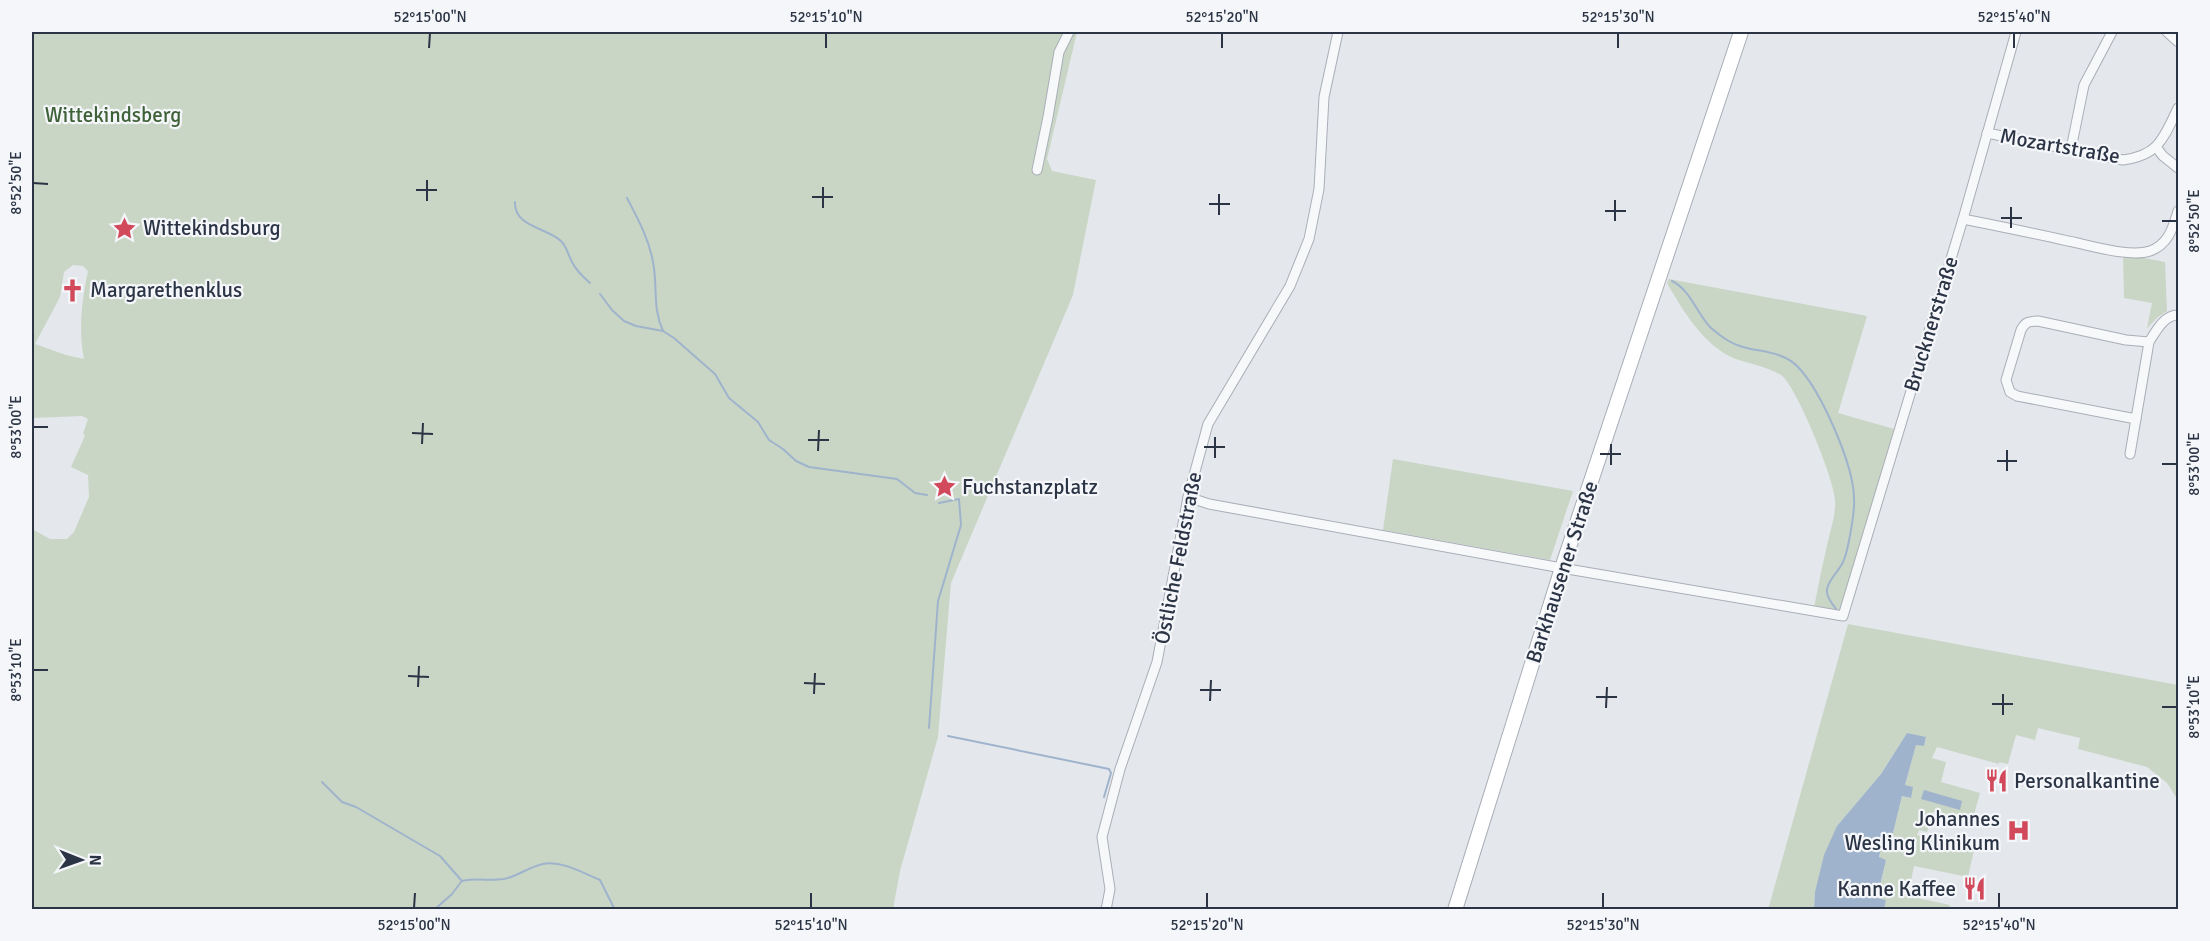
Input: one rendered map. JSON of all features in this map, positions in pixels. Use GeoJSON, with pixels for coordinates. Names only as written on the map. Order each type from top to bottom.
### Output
{"type":"FeatureCollection","features":[{"type":"Feature","properties":{"kind":"main road","name":"Barkhausener Straße"},"geometry":{"type":"LineString","coordinates":[[1455,909],[1562,568],[1741,32]]}},
{"type":"Feature","properties":{"kind":"street"},"geometry":{"type":"LineString","coordinates":[[1037,170],[1059,52],[1069,32]]}},
{"type":"Feature","properties":{"kind":"street","name":"Östliche Feldstraße"},"geometry":{"type":"LineString","coordinates":[[1106,909],[1110,890],[1102,837],[1120,769],[1157,662],[1188,497],[1208,424],[1290,285],[1309,239],[1319,189],[1324,97],[1338,32]]}},
{"type":"Feature","properties":{"kind":"street","name":"Brucknerstraße"},"geometry":{"type":"LineString","coordinates":[[1562,568],[1842,616],[1963,219],[2016,32]]}},
{"type":"Feature","properties":{"kind":"street"},"geometry":{"type":"LineString","coordinates":[[2071,149],[2084,85],[2112,32]]}},
{"type":"Feature","properties":{"kind":"street"},"geometry":{"type":"LineString","coordinates":[[2168,32],[2178,42]]}},
{"type":"Feature","properties":{"kind":"street"},"geometry":{"type":"LineString","coordinates":[[2178,108],[2156,147],[2178,168]]}},
{"type":"Feature","properties":{"kind":"street","name":"Mozartstraße"},"geometry":{"type":"LineString","coordinates":[[1987,133],[2123,160],[2141,157],[2156,147]]}},
{"type":"Feature","properties":{"kind":"street"},"geometry":{"type":"LineString","coordinates":[[1963,219],[2139,253],[2150,251],[2164,242],[2170,234],[2178,211]]}},
{"type":"Feature","properties":{"kind":"street"},"geometry":{"type":"LineString","coordinates":[[2130,454],[2149,342],[2159,326],[2172,315],[2178,315]]}},
{"type":"Feature","properties":{"kind":"street"},"geometry":{"type":"LineString","coordinates":[[2136,419],[2017,396],[2010,392],[2006,380],[2020,330],[2030,321],[2126,340],[2149,342]]}},
{"type":"Feature","properties":{"kind":"street"},"geometry":{"type":"LineString","coordinates":[[1188,497],[1209,504],[1562,568]]}},
{"type":"Feature","properties":{"kind":"green space","name":"Wittekindsberg"},"geometry":{"type":"Polygon","coordinates":[[[32,32],[1077,32],[1047,159],[1052,171],[1096,180],[1073,295],[951,583],[938,737],[900,871],[893,909],[32,909],[32,529],[50,539],[67,539],[74,532],[89,497],[88,475],[71,467],[84,438],[83,434],[88,419],[82,416],[32,418],[32,32]],[[73,265],[64,272],[60,297],[35,344],[84,359],[81,337],[82,315],[88,271],[83,266],[73,265]]]}},
{"type":"Feature","properties":{"kind":"green space"},"geometry":{"type":"Polygon","coordinates":[[[2123,254],[2165,262],[2167,311],[2147,328],[2152,303],[2124,298],[2123,254]]]}},
{"type":"Feature","properties":{"kind":"green space"},"geometry":{"type":"Polygon","coordinates":[[[1669,279],[1867,316],[1838,413],[1894,429],[1841,609],[1836,612],[1814,608],[1834,516],[1835,500],[1822,455],[1796,396],[1781,375],[1729,356],[1710,342],[1693,324],[1679,303],[1667,283],[1669,279]]]}},
{"type":"Feature","properties":{"kind":"green space"},"geometry":{"type":"Polygon","coordinates":[[[1393,459],[1573,491],[1550,560],[1383,530],[1393,459]]]}},
{"type":"Feature","properties":{"kind":"green space"},"geometry":{"type":"Polygon","coordinates":[[[1848,624],[2178,685],[2178,800],[2167,783],[2147,767],[2078,749],[2080,738],[2038,728],[2035,740],[2016,735],[2008,764],[1999,762],[1999,764],[1937,747],[1932,758],[1946,762],[1941,782],[1980,793],[1972,822],[1933,812],[1927,832],[1919,830],[1917,835],[1974,850],[1968,877],[1914,866],[1908,896],[1950,905],[1949,909],[1874,909],[1886,900],[1877,898],[1886,860],[1879,858],[1884,835],[1892,837],[1902,796],[1910,798],[1905,785],[1916,744],[1924,746],[1926,738],[1907,733],[1881,774],[1837,826],[1815,892],[1814,909],[1768,910],[1848,624]]]}},
{"type":"Feature","properties":{"kind":"water"},"geometry":{"type":"Polygon","coordinates":[[[1907,733],[1926,737],[1924,746],[1916,745],[1905,785],[1913,787],[1911,798],[1902,796],[1892,837],[1884,836],[1879,857],[1886,860],[1877,898],[1886,900],[1884,909],[1875,907],[1874,910],[1814,909],[1815,892],[1824,855],[1837,826],[1881,774],[1907,733]]]}},
{"type":"Feature","properties":{"kind":"water"},"geometry":{"type":"Polygon","coordinates":[[[1924,790],[1962,801],[1960,810],[1921,799],[1924,790]]]}},
{"type":"Feature","properties":{"kind":"waterway"},"geometry":{"type":"LineString","coordinates":[[627,198],[649,245],[654,271],[656,305],[663,331]]}},
{"type":"Feature","properties":{"kind":"waterway"},"geometry":{"type":"LineString","coordinates":[[515,202],[516,210],[525,222],[561,241],[576,268],[590,283]]}},
{"type":"Feature","properties":{"kind":"waterway"},"geometry":{"type":"LineString","coordinates":[[1672,281],[1684,290],[1709,326],[1725,338],[1744,347],[1782,356],[1798,367],[1826,410],[1848,467],[1854,499],[1845,557],[1827,589],[1828,597],[1836,609]]}},
{"type":"Feature","properties":{"kind":"waterway"},"geometry":{"type":"LineString","coordinates":[[600,294],[624,321],[636,326],[663,331],[674,338],[715,374],[729,398],[758,422],[769,440],[796,461],[809,467],[897,479],[915,493],[927,495]]}},
{"type":"Feature","properties":{"kind":"waterway"},"geometry":{"type":"LineString","coordinates":[[929,728],[938,601],[961,525],[959,499],[939,503]]}},
{"type":"Feature","properties":{"kind":"waterway"},"geometry":{"type":"LineString","coordinates":[[948,736],[1109,769],[1111,773],[1104,797]]}},
{"type":"Feature","properties":{"kind":"waterway"},"geometry":{"type":"LineString","coordinates":[[322,782],[342,802],[356,807],[440,856],[462,881],[504,879],[538,865],[557,864],[600,880],[615,910]]}},
{"type":"Feature","properties":{"kind":"waterway"},"geometry":{"type":"LineString","coordinates":[[434,910],[452,894],[461,882]]}},
{"type":"Feature","properties":{"kind":"place","name":"Wittekindsburg"},"geometry":{"type":"Point","coordinates":[125,228]}},
{"type":"Feature","properties":{"kind":"place","name":"Margarethenklus"},"geometry":{"type":"Point","coordinates":[72,290]}},
{"type":"Feature","properties":{"kind":"place","name":"Fuchstanzplatz"},"geometry":{"type":"Point","coordinates":[944,487]}},
{"type":"Feature","properties":{"kind":"place","name":"Personalkantine"},"geometry":{"type":"Point","coordinates":[1996,781]}},
{"type":"Feature","properties":{"kind":"place","name":"Johannes Wesling Klinikum"},"geometry":{"type":"Point","coordinates":[2018,831]}},
{"type":"Feature","properties":{"kind":"place","name":"Kanne Kaffee"},"geometry":{"type":"Point","coordinates":[1974,889]}}]}
